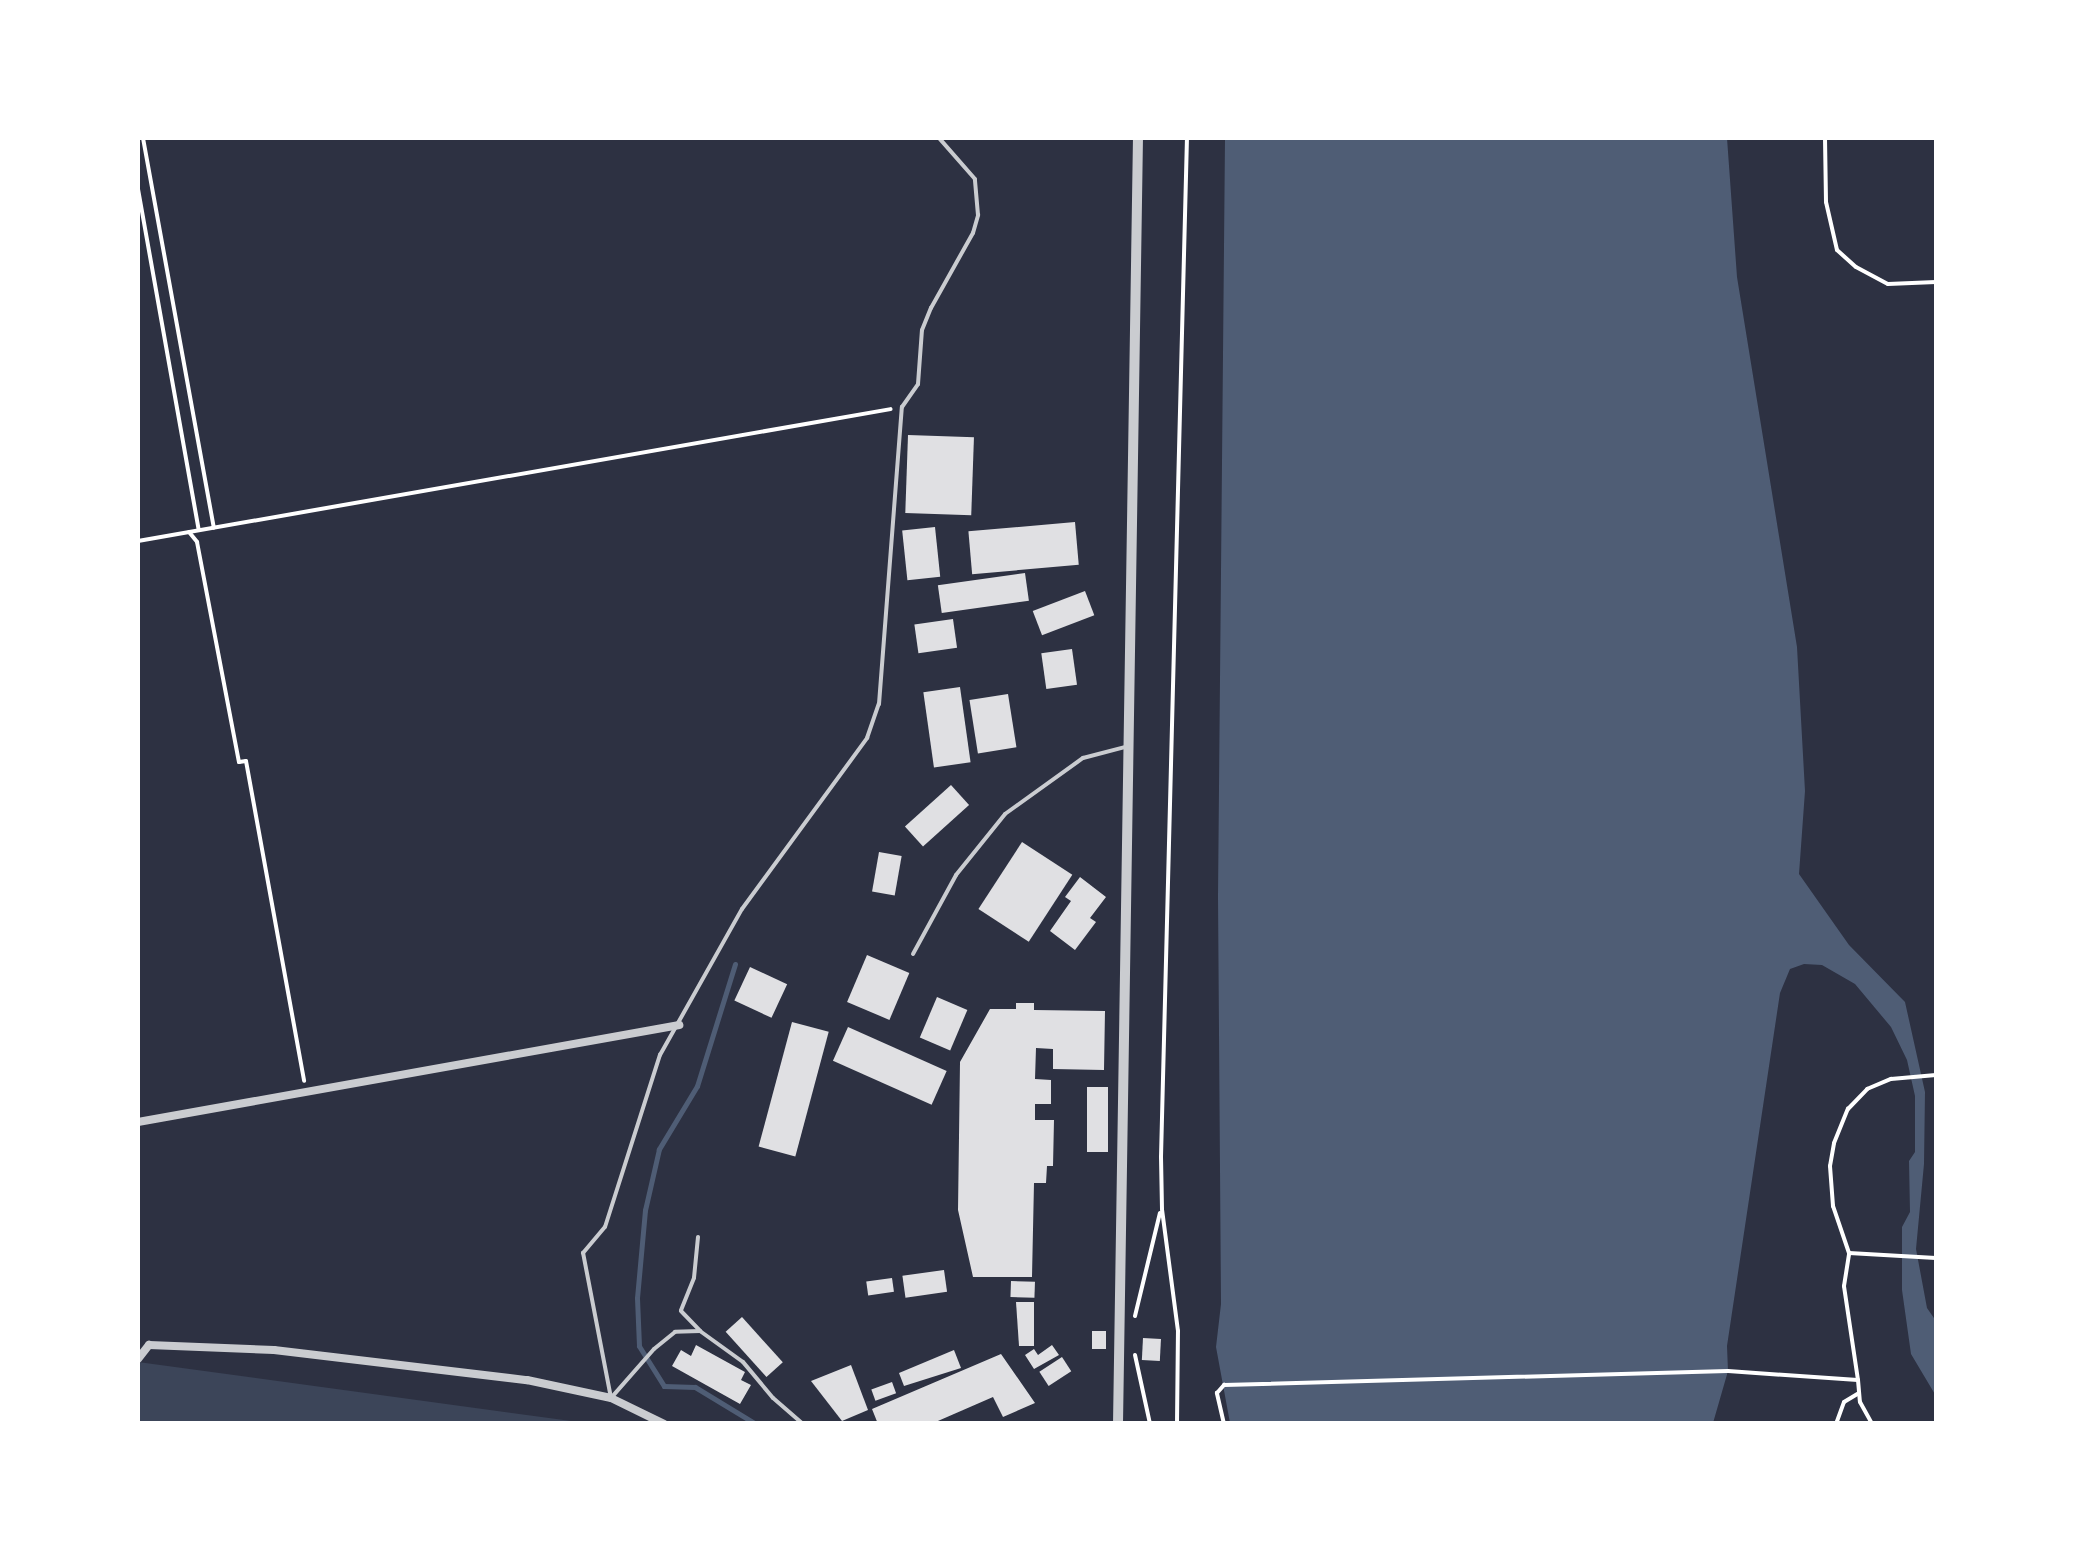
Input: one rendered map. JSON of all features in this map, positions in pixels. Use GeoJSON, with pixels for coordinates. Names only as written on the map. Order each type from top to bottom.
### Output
{"type":"FeatureCollection","features":[{"type":"Feature","properties":{"kind":"street"},"geometry":{"type":"LineString","coordinates":[[1118,1424],[1138,138]]}},
{"type":"Feature","properties":{"kind":"street"},"geometry":{"type":"LineString","coordinates":[[138,1122],[679,1024]]}},
{"type":"Feature","properties":{"kind":"street"},"geometry":{"type":"LineString","coordinates":[[138,1359],[149,1345],[274,1350],[526,1380],[611,1398],[664,1424]]}},
{"type":"Feature","properties":{"kind":"lane"},"geometry":{"type":"LineString","coordinates":[[611,1398],[600,1362],[583,1253],[605,1227],[660,1055],[742,909],[867,738],[879,704],[889,614],[902,407],[918,384],[922,330],[930,308],[973,233],[978,215],[975,180],[939,138]]}},
{"type":"Feature","properties":{"kind":"lane"},"geometry":{"type":"LineString","coordinates":[[913,954],[956,874],[1005,814],[1083,758],[1130,746]]}},
{"type":"Feature","properties":{"kind":"lane"},"geometry":{"type":"LineString","coordinates":[[698,1237],[694,1278],[681,1312],[742,1362],[773,1398],[803,1424]]}},
{"type":"Feature","properties":{"kind":"lane"},"geometry":{"type":"LineString","coordinates":[[611,1398],[654,1349],[675,1332],[700,1331]]}},
{"type":"Feature","properties":{"kind":"path"},"geometry":{"type":"LineString","coordinates":[[143,138],[214,528]]}},
{"type":"Feature","properties":{"kind":"path"},"geometry":{"type":"LineString","coordinates":[[1177,1424],[1178,1332],[1162,1209],[1187,138]]}},
{"type":"Feature","properties":{"kind":"path"},"geometry":{"type":"LineString","coordinates":[[1825,138],[1826,202],[1837,250],[1856,267],[1888,284],[1936,282]]}},
{"type":"Feature","properties":{"kind":"path"},"geometry":{"type":"LineString","coordinates":[[138,189],[198,530]]}},
{"type":"Feature","properties":{"kind":"path"},"geometry":{"type":"LineString","coordinates":[[138,541],[902,407]]}},
{"type":"Feature","properties":{"kind":"path"},"geometry":{"type":"LineString","coordinates":[[189,532],[197,542],[239,762],[246,761],[305,1091]]}},
{"type":"Feature","properties":{"kind":"path"},"geometry":{"type":"LineString","coordinates":[[1872,1424],[1859,1392],[1844,1286],[1850,1253],[1833,1206],[1834,1142],[1848,1109],[1866,1088],[1908,1075],[1936,1074]]}},
{"type":"Feature","properties":{"kind":"path"},"geometry":{"type":"LineString","coordinates":[[1134,1317],[1162,1209]]}},
{"type":"Feature","properties":{"kind":"path"},"geometry":{"type":"LineString","coordinates":[[1850,1253],[1936,1258]]}},
{"type":"Feature","properties":{"kind":"path"},"geometry":{"type":"LineString","coordinates":[[1134,1354],[1150,1424]]}},
{"type":"Feature","properties":{"kind":"path"},"geometry":{"type":"LineString","coordinates":[[1224,1424],[1217,1393],[1224,1385],[1728,1371],[1858,1380]]}},
{"type":"Feature","properties":{"kind":"path"},"geometry":{"type":"LineString","coordinates":[[1836,1424],[1844,1402],[1859,1392]]}},
{"type":"Feature","properties":{"kind":"shaded area"},"geometry":{"type":"Polygon","coordinates":[[[1225,138],[1727,138],[1737,277],[1797,647],[1805,791],[1799,874],[1849,945],[1905,1002],[1925,1092],[1924,1164],[1916,1249],[1927,1308],[1936,1321],[1936,1396],[1911,1354],[1902,1290],[1902,1227],[1910,1212],[1909,1161],[1915,1152],[1915,1096],[1907,1060],[1891,1027],[1855,984],[1822,965],[1804,964],[1790,969],[1780,993],[1727,1346],[1728,1371],[1713,1423],[1230,1423],[1216,1347],[1221,1304],[1218,896],[1225,138]]]}},
{"type":"Feature","properties":{"kind":"shaded area"},"geometry":{"type":"Polygon","coordinates":[[[138,1362],[586,1423],[138,1424],[138,1362]]]}},
{"type":"Feature","properties":{"kind":"building"},"geometry":{"type":"Polygon","coordinates":[[[908,435],[974,437],[971,515],[905,513],[908,435]]]}},
{"type":"Feature","properties":{"kind":"building"},"geometry":{"type":"Polygon","coordinates":[[[1075,522],[1079,565],[972,574],[968,531],[1075,522]]]}},
{"type":"Feature","properties":{"kind":"building"},"geometry":{"type":"Polygon","coordinates":[[[935,527],[940,577],[907,580],[902,530],[935,527]]]}},
{"type":"Feature","properties":{"kind":"building"},"geometry":{"type":"Polygon","coordinates":[[[1025,573],[1029,601],[942,613],[938,585],[1025,573]]]}},
{"type":"Feature","properties":{"kind":"building"},"geometry":{"type":"Polygon","coordinates":[[[1085,591],[1094,615],[1042,635],[1033,611],[1085,591]]]}},
{"type":"Feature","properties":{"kind":"building"},"geometry":{"type":"Polygon","coordinates":[[[953,619],[957,648],[918,653],[914,624],[953,619]]]}},
{"type":"Feature","properties":{"kind":"building"},"geometry":{"type":"Polygon","coordinates":[[[1072,649],[1077,685],[1046,689],[1041,653],[1072,649]]]}},
{"type":"Feature","properties":{"kind":"building"},"geometry":{"type":"Polygon","coordinates":[[[960,687],[971,762],[934,767],[923,692],[960,687]]]}},
{"type":"Feature","properties":{"kind":"building"},"geometry":{"type":"Polygon","coordinates":[[[1008,694],[1016,747],[978,753],[969,700],[1008,694]]]}},
{"type":"Feature","properties":{"kind":"building"},"geometry":{"type":"Polygon","coordinates":[[[951,785],[969,805],[923,847],[905,826],[951,785]]]}},
{"type":"Feature","properties":{"kind":"building"},"geometry":{"type":"Polygon","coordinates":[[[1022,842],[1072,875],[1029,942],[978,909],[1022,842]]]}},
{"type":"Feature","properties":{"kind":"building"},"geometry":{"type":"Polygon","coordinates":[[[879,852],[902,856],[895,895],[872,891],[879,852]]]}},
{"type":"Feature","properties":{"kind":"building"},"geometry":{"type":"Polygon","coordinates":[[[1080,877],[1106,897],[1090,918],[1096,922],[1075,950],[1050,931],[1071,901],[1065,897],[1080,877]]]}},
{"type":"Feature","properties":{"kind":"building"},"geometry":{"type":"Polygon","coordinates":[[[867,955],[909,973],[889,1020],[847,1002],[867,955]]]}},
{"type":"Feature","properties":{"kind":"building"},"geometry":{"type":"Polygon","coordinates":[[[750,967],[787,984],[772,1018],[734,1001],[750,967]]]}},
{"type":"Feature","properties":{"kind":"building"},"geometry":{"type":"Polygon","coordinates":[[[937,997],[967,1010],[950,1050],[920,1038],[937,997]]]}},
{"type":"Feature","properties":{"kind":"building"},"geometry":{"type":"Polygon","coordinates":[[[1016,1003],[1034,1003],[1034,1010],[1105,1011],[1104,1070],[1053,1069],[1053,1049],[1036,1048],[1035,1079],[1051,1080],[1051,1104],[1035,1104],[1035,1120],[1054,1120],[1053,1166],[1047,1166],[1046,1183],[1034,1183],[1032,1277],[973,1277],[958,1210],[960,1062],[990,1009],[1016,1009],[1016,1003]]]}},
{"type":"Feature","properties":{"kind":"building"},"geometry":{"type":"Polygon","coordinates":[[[792,1022],[829,1032],[795,1156],[759,1147],[792,1022]]]}},
{"type":"Feature","properties":{"kind":"building"},"geometry":{"type":"Polygon","coordinates":[[[848,1027],[947,1071],[932,1105],[833,1061],[848,1027]]]}},
{"type":"Feature","properties":{"kind":"building"},"geometry":{"type":"Polygon","coordinates":[[[1087,1087],[1108,1087],[1108,1152],[1087,1152],[1087,1087]]]}},
{"type":"Feature","properties":{"kind":"building"},"geometry":{"type":"Polygon","coordinates":[[[944,1270],[947,1292],[905,1298],[902,1276],[944,1270]]]}},
{"type":"Feature","properties":{"kind":"building"},"geometry":{"type":"Polygon","coordinates":[[[892,1278],[894,1292],[868,1295],[866,1282],[892,1278]]]}},
{"type":"Feature","properties":{"kind":"building"},"geometry":{"type":"Polygon","coordinates":[[[1011,1281],[1035,1282],[1034,1298],[1010,1297],[1011,1281]]]}},
{"type":"Feature","properties":{"kind":"building"},"geometry":{"type":"Polygon","coordinates":[[[1016,1302],[1034,1302],[1034,1346],[1019,1346],[1016,1302]]]}},
{"type":"Feature","properties":{"kind":"building"},"geometry":{"type":"Polygon","coordinates":[[[742,1317],[783,1362],[766,1377],[726,1332],[742,1317]]]}},
{"type":"Feature","properties":{"kind":"building"},"geometry":{"type":"Polygon","coordinates":[[[1092,1331],[1106,1331],[1106,1349],[1092,1349],[1092,1331]]]}},
{"type":"Feature","properties":{"kind":"building"},"geometry":{"type":"Polygon","coordinates":[[[1143,1338],[1161,1339],[1160,1361],[1142,1360],[1143,1338]]]}},
{"type":"Feature","properties":{"kind":"building"},"geometry":{"type":"Polygon","coordinates":[[[696,1345],[745,1372],[741,1380],[751,1385],[740,1404],[672,1366],[681,1350],[691,1356],[696,1345]]]}},
{"type":"Feature","properties":{"kind":"building"},"geometry":{"type":"Polygon","coordinates":[[[1052,1345],[1059,1355],[1034,1369],[1025,1355],[1034,1349],[1038,1355],[1052,1345]]]}},
{"type":"Feature","properties":{"kind":"building"},"geometry":{"type":"Polygon","coordinates":[[[954,1350],[961,1368],[904,1386],[899,1373],[954,1350]]]}},
{"type":"Feature","properties":{"kind":"building"},"geometry":{"type":"Polygon","coordinates":[[[1001,1354],[1035,1403],[1003,1417],[993,1397],[931,1424],[878,1424],[872,1409],[1001,1354]]]}},
{"type":"Feature","properties":{"kind":"building"},"geometry":{"type":"Polygon","coordinates":[[[1062,1357],[1071,1371],[1049,1386],[1039,1372],[1062,1357]]]}},
{"type":"Feature","properties":{"kind":"building"},"geometry":{"type":"Polygon","coordinates":[[[851,1365],[868,1410],[842,1421],[811,1381],[851,1365]]]}},
{"type":"Feature","properties":{"kind":"building"},"geometry":{"type":"Polygon","coordinates":[[[892,1382],[896,1393],[875,1401],[871,1390],[892,1382]]]}},
{"type":"Feature","properties":{"kind":"waterway"},"geometry":{"type":"LineString","coordinates":[[735,964],[697,1086],[659,1149],[645,1210],[637,1298],[639,1346],[664,1386],[695,1387],[756,1424]]}}]}
